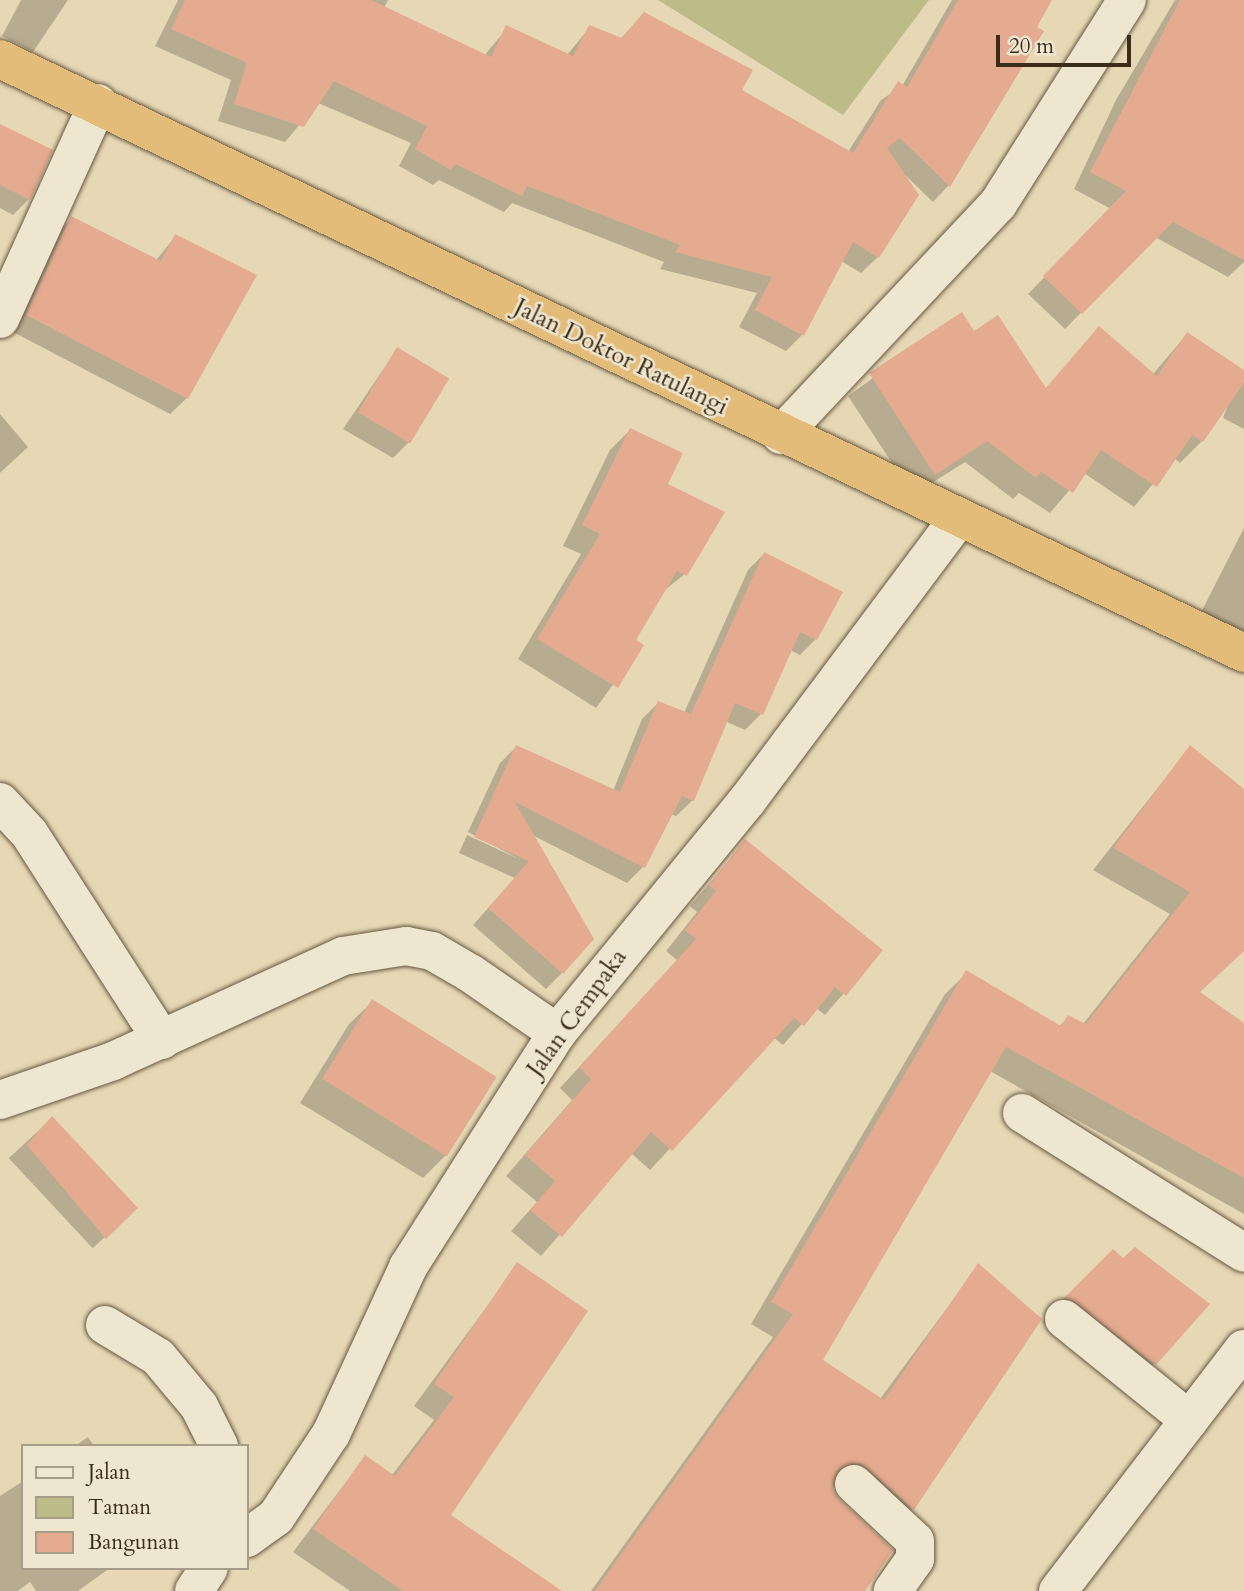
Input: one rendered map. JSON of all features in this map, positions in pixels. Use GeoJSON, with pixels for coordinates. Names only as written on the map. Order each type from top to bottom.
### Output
{"type":"FeatureCollection","features":[{"type":"Feature","properties":{"kind":"highway","name":"Jalan Doktor Ratulangi"},"geometry":{"type":"LineString","coordinates":[[0,59],[98,103],[781,435],[1244,653]]}},
{"type":"Feature","properties":{"kind":"street"},"geometry":{"type":"LineString","coordinates":[[781,435],[998,204],[1127,0]]}},
{"type":"Feature","properties":{"kind":"street"},"geometry":{"type":"LineString","coordinates":[[0,319],[98,103]]}},
{"type":"Feature","properties":{"kind":"street","name":"Jalan Cempaka"},"geometry":{"type":"LineString","coordinates":[[248,1537],[275,1517],[331,1434],[408,1267],[557,1033],[747,801],[958,519]]}},
{"type":"Feature","properties":{"kind":"street"},"geometry":{"type":"LineString","coordinates":[[0,802],[29,833],[162,1040]]}},
{"type":"Feature","properties":{"kind":"street"},"geometry":{"type":"LineString","coordinates":[[0,1100],[162,1040],[342,956],[405,946],[432,951],[470,973],[557,1033]]}},
{"type":"Feature","properties":{"kind":"street"},"geometry":{"type":"LineString","coordinates":[[1022,1112],[1244,1253]]}},
{"type":"Feature","properties":{"kind":"street"},"geometry":{"type":"LineString","coordinates":[[1064,1318],[1189,1420]]}},
{"type":"Feature","properties":{"kind":"street"},"geometry":{"type":"LineString","coordinates":[[105,1325],[158,1357],[199,1406],[218,1444]]}},
{"type":"Feature","properties":{"kind":"street"},"geometry":{"type":"LineString","coordinates":[[1058,1591],[1244,1349]]}},
{"type":"Feature","properties":{"kind":"street"},"geometry":{"type":"LineString","coordinates":[[854,1484],[915,1541],[915,1559],[892,1591]]}},
{"type":"Feature","properties":{"kind":"street"},"geometry":{"type":"LineString","coordinates":[[194,1591],[208,1570]]}},
{"type":"Feature","properties":{"kind":"green space"},"geometry":{"type":"Polygon","coordinates":[[[658,0],[929,0],[843,115],[658,0]]]}},
{"type":"Feature","properties":{"kind":"building"},"geometry":{"type":"Polygon","coordinates":[[[185,0],[371,0],[491,57],[506,25],[573,56],[589,25],[622,38],[644,12],[753,70],[742,90],[853,153],[898,81],[907,87],[958,0],[1052,0],[1037,27],[1044,31],[950,187],[900,138],[887,148],[919,195],[879,258],[853,242],[804,336],[755,310],[772,277],[675,252],[680,245],[527,186],[522,196],[455,164],[451,170],[415,149],[427,126],[334,81],[304,127],[234,104],[247,63],[171,29],[185,0]]]}},
{"type":"Feature","properties":{"kind":"building"},"geometry":{"type":"Polygon","coordinates":[[[1180,0],[1244,0],[1244,260],[1173,222],[1082,314],[1043,276],[1126,191],[1090,172],[1180,0]]]}},
{"type":"Feature","properties":{"kind":"building"},"geometry":{"type":"Polygon","coordinates":[[[0,124],[53,150],[30,200],[0,185],[0,124]]]}},
{"type":"Feature","properties":{"kind":"building"},"geometry":{"type":"Polygon","coordinates":[[[71,216],[161,261],[175,234],[257,275],[188,399],[26,315],[71,216]]]}},
{"type":"Feature","properties":{"kind":"building"},"geometry":{"type":"Polygon","coordinates":[[[962,312],[974,331],[998,315],[1046,388],[1099,326],[1157,376],[1187,332],[1244,370],[1244,383],[1203,442],[1192,435],[1157,487],[1101,450],[1073,493],[1041,472],[1036,478],[987,441],[935,475],[869,373],[962,312]]]}},
{"type":"Feature","properties":{"kind":"building"},"geometry":{"type":"Polygon","coordinates":[[[397,347],[449,378],[410,444],[358,412],[397,347]]]}},
{"type":"Feature","properties":{"kind":"building"},"geometry":{"type":"Polygon","coordinates":[[[630,428],[683,453],[668,484],[725,512],[687,576],[677,571],[636,640],[644,645],[618,688],[537,639],[600,534],[582,525],[630,428]]]}},
{"type":"Feature","properties":{"kind":"building"},"geometry":{"type":"Polygon","coordinates":[[[764,552],[843,592],[817,640],[800,632],[763,715],[735,703],[694,801],[682,796],[645,868],[515,802],[594,939],[563,974],[488,908],[529,861],[474,837],[516,745],[620,792],[658,701],[691,714],[764,552]]]}},
{"type":"Feature","properties":{"kind":"building"},"geometry":{"type":"Polygon","coordinates":[[[1190,745],[1244,789],[1244,951],[1200,992],[1244,1023],[1244,1178],[1006,1047],[823,1360],[884,1400],[978,1263],[1042,1319],[914,1510],[860,1463],[838,1470],[833,1490],[839,1499],[893,1550],[865,1591],[595,1591],[793,1314],[771,1302],[966,970],[1061,1026],[1068,1015],[1086,1024],[1190,892],[1113,848],[1190,745]]]}},
{"type":"Feature","properties":{"kind":"building"},"geometry":{"type":"Polygon","coordinates":[[[745,839],[883,950],[846,996],[835,987],[804,1026],[794,1018],[672,1151],[651,1132],[562,1237],[530,1210],[555,1181],[525,1155],[591,1079],[579,1067],[696,939],[685,930],[716,891],[709,885],[745,839]]]}},
{"type":"Feature","properties":{"kind":"building"},"geometry":{"type":"Polygon","coordinates":[[[372,999],[497,1077],[447,1157],[322,1079],[372,999]]]}},
{"type":"Feature","properties":{"kind":"building"},"geometry":{"type":"Polygon","coordinates":[[[52,1116],[138,1208],[106,1239],[27,1145],[52,1116]]]}},
{"type":"Feature","properties":{"kind":"building"},"geometry":{"type":"Polygon","coordinates":[[[1135,1247],[1210,1304],[1156,1365],[1064,1298],[1113,1249],[1123,1258],[1135,1247]]]}},
{"type":"Feature","properties":{"kind":"building"},"geometry":{"type":"Polygon","coordinates":[[[517,1262],[588,1311],[451,1515],[562,1591],[403,1591],[313,1529],[365,1455],[395,1476],[454,1397],[434,1384],[517,1262]]]}}]}
